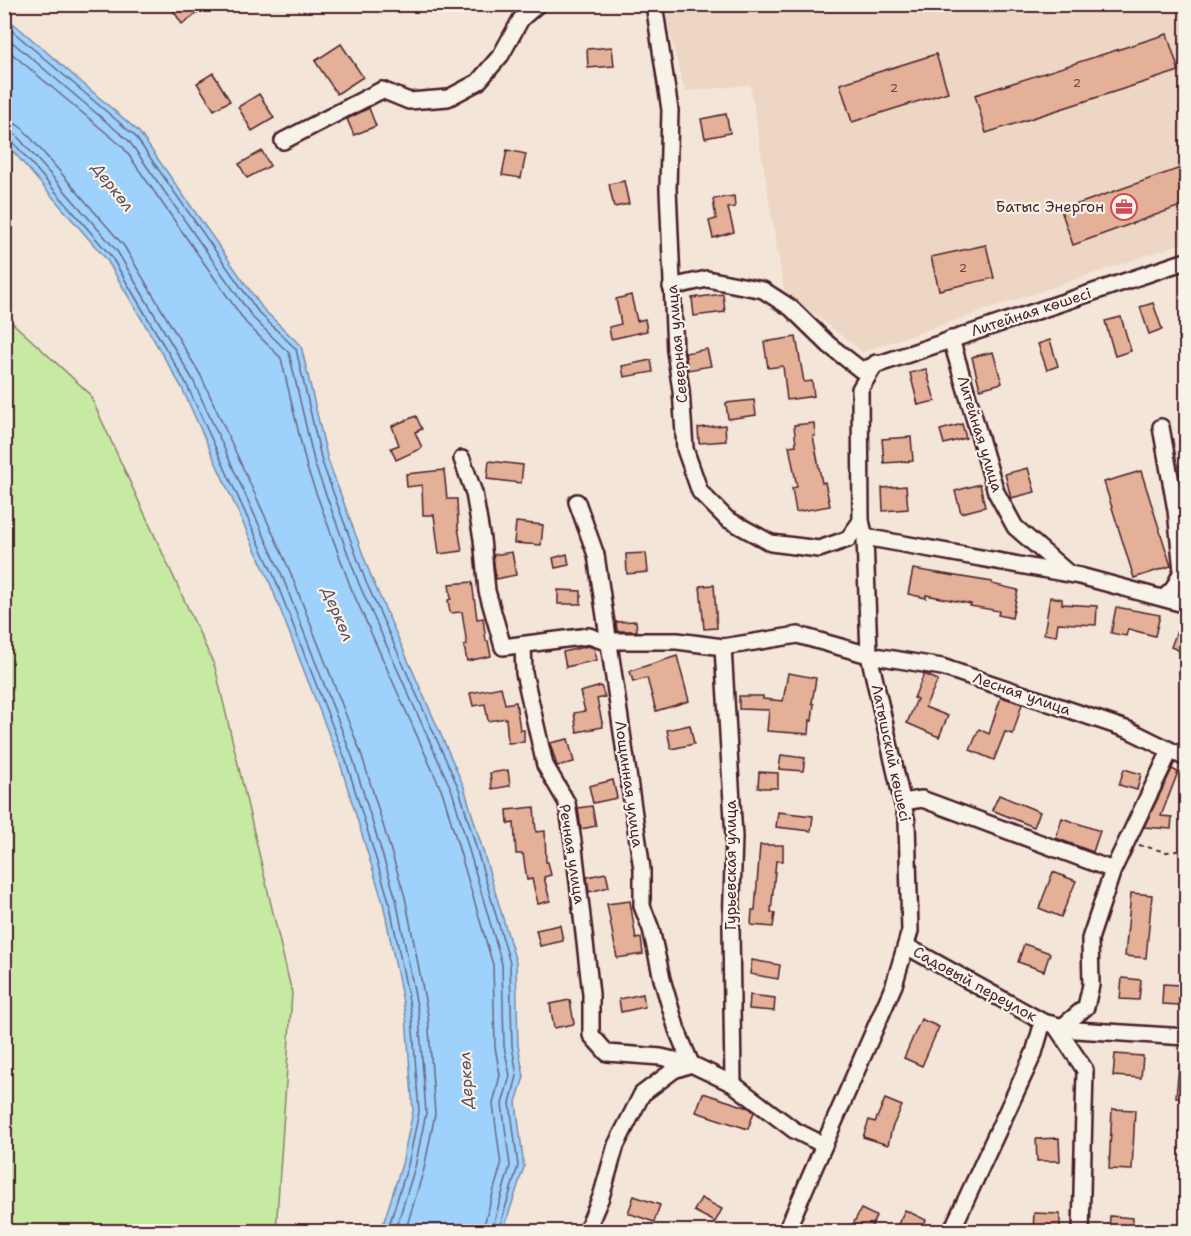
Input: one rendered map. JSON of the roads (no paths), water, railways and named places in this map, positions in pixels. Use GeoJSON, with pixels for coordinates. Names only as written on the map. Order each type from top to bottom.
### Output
{"type":"FeatureCollection","features":[{"type":"Feature","properties":{"kind":"street"},"geometry":{"type":"LineString","coordinates":[[284,141],[382,90],[409,101],[448,98],[478,82],[501,55],[521,19],[538,4]]}},
{"type":"Feature","properties":{"kind":"street","name":"Северная улица"},"geometry":{"type":"LineString","coordinates":[[654,4],[670,110],[668,189],[675,351],[681,390],[685,449],[700,492],[727,519],[771,543],[819,549],[848,539],[861,521]]}},
{"type":"Feature","properties":{"kind":"street","name":"Литейная көшесі"},"geometry":{"type":"LineString","coordinates":[[876,363],[1186,261]]}},
{"type":"Feature","properties":{"kind":"street"},"geometry":{"type":"LineString","coordinates":[[671,287],[707,279],[764,290],[791,308],[829,345],[861,370],[876,363]]}},
{"type":"Feature","properties":{"kind":"street","name":"Литейная улица"},"geometry":{"type":"LineString","coordinates":[[951,339],[996,492],[1016,527],[1069,574]]}},
{"type":"Feature","properties":{"kind":"street","name":"Латышский көшесі"},"geometry":{"type":"LineString","coordinates":[[786,1232],[894,985],[910,931],[907,822],[869,655],[865,537],[861,521],[860,389],[876,363]]}},
{"type":"Feature","properties":{"kind":"street"},"geometry":{"type":"LineString","coordinates":[[1161,427],[1176,510],[1182,571],[1174,588],[1164,598]]}},
{"type":"Feature","properties":{"kind":"street","name":"Лесная улица"},"geometry":{"type":"LineString","coordinates":[[462,459],[474,493],[482,539],[487,591],[503,647],[589,636],[603,641],[677,641],[723,647],[798,635],[869,655],[942,667],[1129,730],[1186,758]]}},
{"type":"Feature","properties":{"kind":"street","name":"Лощинная улица"},"geometry":{"type":"LineString","coordinates":[[577,502],[596,555],[627,781],[639,850],[642,906],[651,929],[662,980],[677,1030],[691,1064]]}},
{"type":"Feature","properties":{"kind":"street","name":"Литейная улица"},"geometry":{"type":"LineString","coordinates":[[865,537],[1069,574],[1164,598],[1186,606]]}},
{"type":"Feature","properties":{"kind":"street","name":"Речная улица"},"geometry":{"type":"LineString","coordinates":[[523,645],[524,673],[545,765],[567,803],[591,994],[591,1035],[607,1053],[661,1057],[691,1064]]}},
{"type":"Feature","properties":{"kind":"street","name":"Гурьевская улица"},"geometry":{"type":"LineString","coordinates":[[723,647],[734,837],[731,926],[733,1084]]}},
{"type":"Feature","properties":{"kind":"street"},"geometry":{"type":"LineString","coordinates":[[951,1232],[1034,1053],[1053,1025],[1086,1007],[1091,985],[1090,939],[1113,870],[1170,751]]}},
{"type":"Feature","properties":{"kind":"street"},"geometry":{"type":"LineString","coordinates":[[903,802],[922,799],[1113,870]]}},
{"type":"Feature","properties":{"kind":"street","name":"Садовый переулок"},"geometry":{"type":"LineString","coordinates":[[906,946],[1053,1025],[1076,1030],[1186,1037]]}},
{"type":"Feature","properties":{"kind":"street"},"geometry":{"type":"LineString","coordinates":[[1053,1025],[1085,1070],[1081,1232]]}},
{"type":"Feature","properties":{"kind":"street"},"geometry":{"type":"LineString","coordinates":[[586,1232],[601,1197],[616,1145],[642,1094],[674,1070],[691,1064],[733,1084],[794,1130],[824,1145]]}},
{"type":"Feature","properties":{"kind":"water","name":"Деркөл"},"geometry":{"type":"Polygon","coordinates":[[[5,16],[139,132],[263,309],[301,346],[328,460],[372,579],[464,787],[516,962],[518,1045],[524,1077],[516,1102],[524,1167],[503,1231],[381,1231],[402,1164],[413,1111],[406,1017],[383,903],[340,763],[268,578],[181,386],[107,260],[5,142],[5,16]]]}},
{"type":"Feature","properties":{"kind":"place","name":"Батыс Энергон"},"geometry":{"type":"Point","coordinates":[1124,207]}}]}
